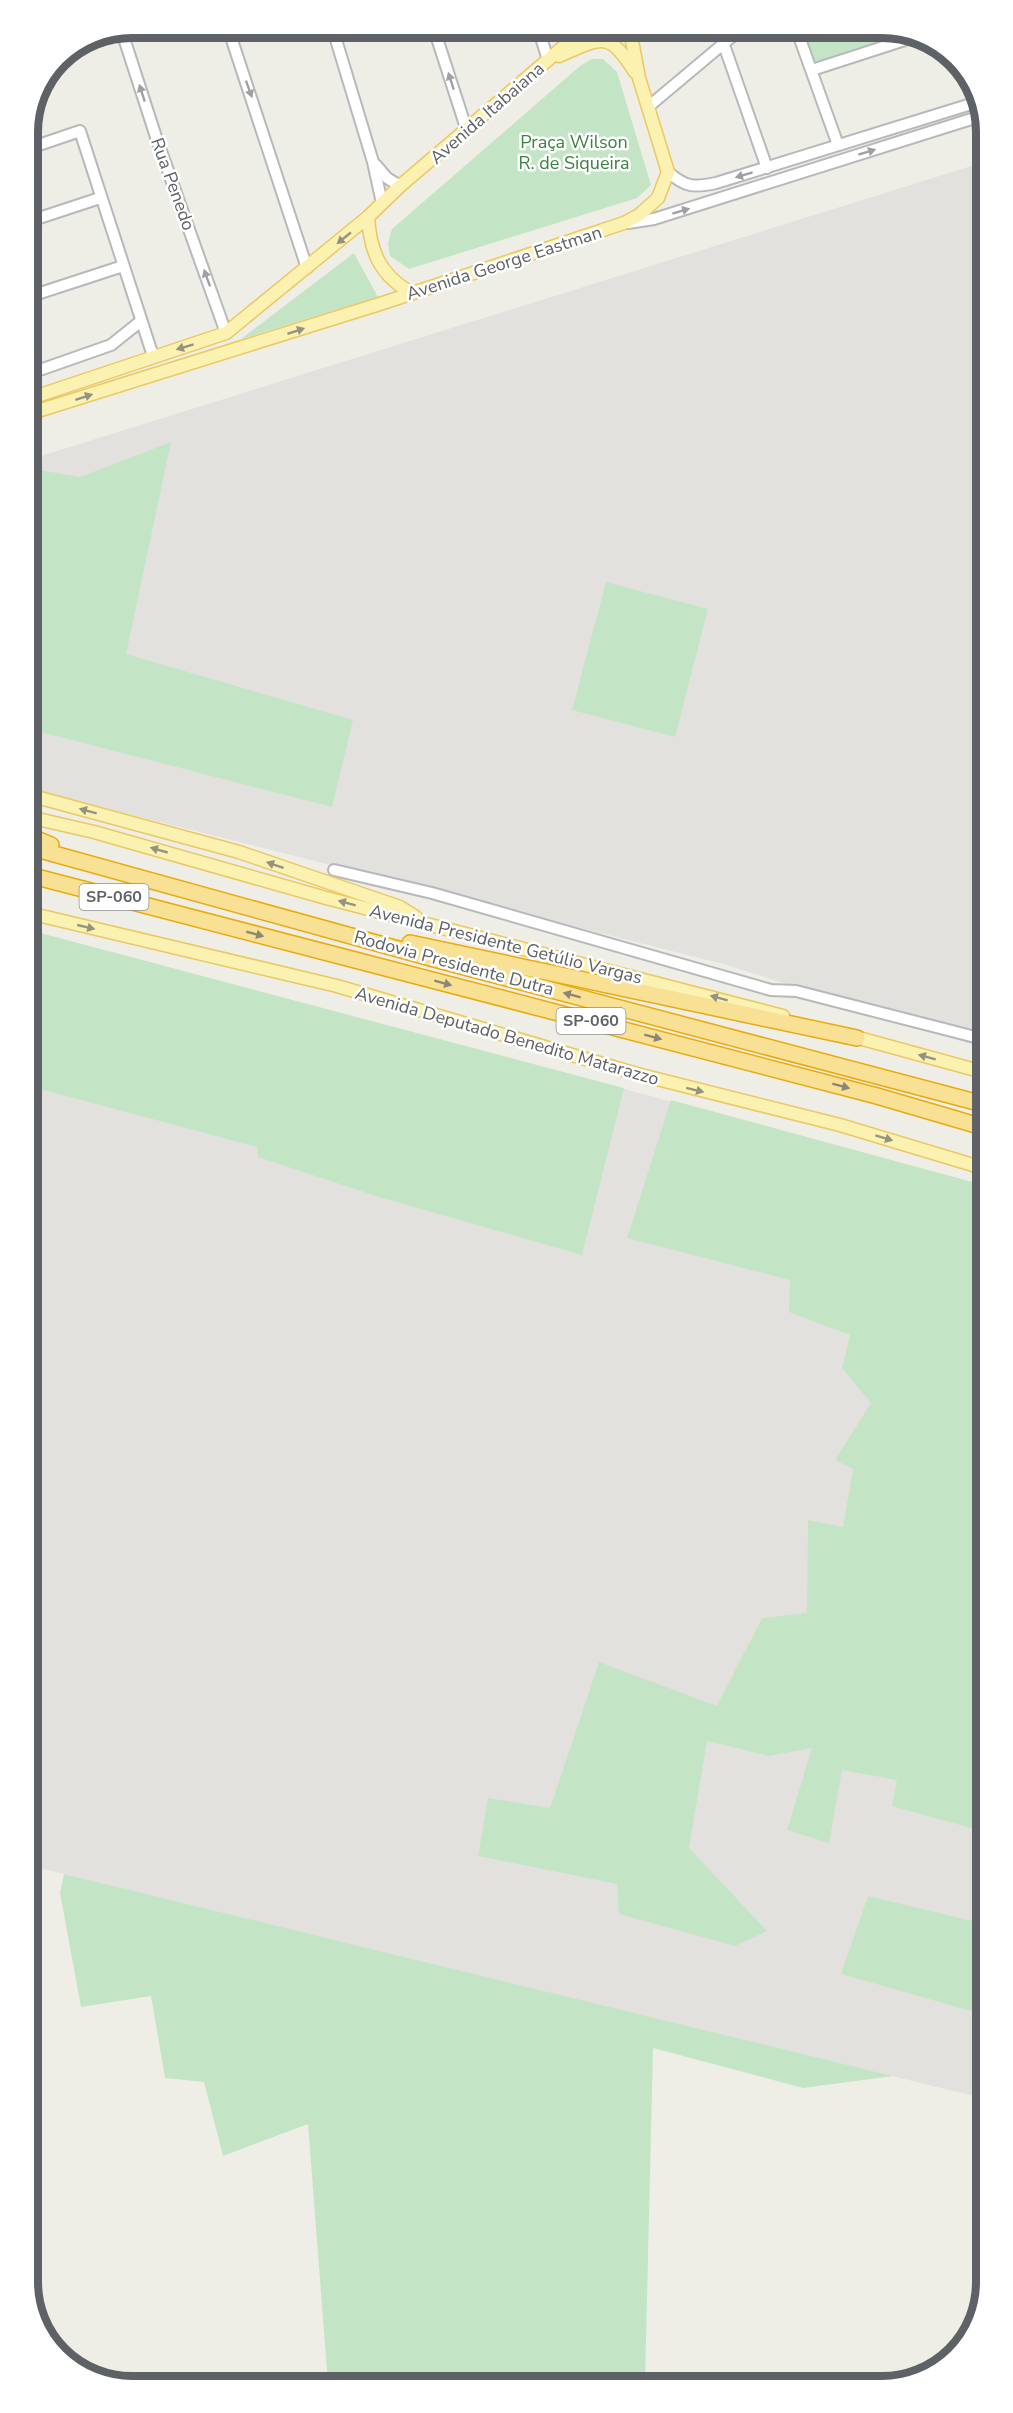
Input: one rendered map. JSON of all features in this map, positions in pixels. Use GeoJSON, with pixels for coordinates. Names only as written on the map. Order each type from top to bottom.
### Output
{"type":"FeatureCollection","features":[{"type":"Feature","properties":{"kind":"highway"},"geometry":{"type":"LineString","coordinates":[[38,840],[104,867]]}},
{"type":"Feature","properties":{"kind":"highway","name":"Rodovia Presidente Dutra"},"geometry":{"type":"LineString","coordinates":[[38,850],[976,1102]]}},
{"type":"Feature","properties":{"kind":"highway","name":"Rodovia Presidente Dutra"},"geometry":{"type":"LineString","coordinates":[[38,877],[878,1096],[976,1125]]}},
{"type":"Feature","properties":{"kind":"highway"},"geometry":{"type":"LineString","coordinates":[[333,930],[458,952],[670,1000],[856,1038]]}},
{"type":"Feature","properties":{"kind":"main road","name":"Avenida Itabaiana"},"geometry":{"type":"LineString","coordinates":[[400,186],[574,38]]}},
{"type":"Feature","properties":{"kind":"main road"},"geometry":{"type":"LineString","coordinates":[[624,223],[639,215],[658,198],[668,172],[639,78],[631,38]]}},
{"type":"Feature","properties":{"kind":"main road"},"geometry":{"type":"LineString","coordinates":[[548,60],[580,47],[610,42],[620,48],[639,78]]}},
{"type":"Feature","properties":{"kind":"main road"},"geometry":{"type":"LineString","coordinates":[[38,396],[226,333],[368,218],[400,186]]}},
{"type":"Feature","properties":{"kind":"main road"},"geometry":{"type":"LineString","coordinates":[[368,218],[371,245],[379,264],[393,281],[410,292]]}},
{"type":"Feature","properties":{"kind":"main road","name":"Avenida George Eastman"},"geometry":{"type":"LineString","coordinates":[[38,411],[372,307],[410,292],[624,223]]}},
{"type":"Feature","properties":{"kind":"main road"},"geometry":{"type":"LineString","coordinates":[[38,797],[239,852],[400,908],[427,924]]}},
{"type":"Feature","properties":{"kind":"main road","name":"Avenida Presidente Getúlio Vargas"},"geometry":{"type":"LineString","coordinates":[[38,819],[94,832],[427,924],[731,1001],[976,1070]]}},
{"type":"Feature","properties":{"kind":"main road","name":"Avenida Deputado Benedito Matarazzo"},"geometry":{"type":"LineString","coordinates":[[38,915],[337,986],[658,1080],[840,1125],[976,1166]]}},
{"type":"Feature","properties":{"kind":"street"},"geometry":{"type":"LineString","coordinates":[[231,37],[307,268]]}},
{"type":"Feature","properties":{"kind":"street"},"geometry":{"type":"LineString","coordinates":[[335,37],[373,162],[382,203]]}},
{"type":"Feature","properties":{"kind":"street"},"geometry":{"type":"LineString","coordinates":[[437,37],[466,131]]}},
{"type":"Feature","properties":{"kind":"street","name":"Rua Penedo"},"geometry":{"type":"LineString","coordinates":[[124,38],[156,137],[226,333]]}},
{"type":"Feature","properties":{"kind":"street"},"geometry":{"type":"LineString","coordinates":[[541,38],[548,60]]}},
{"type":"Feature","properties":{"kind":"street"},"geometry":{"type":"LineString","coordinates":[[648,107],[732,38]]}},
{"type":"Feature","properties":{"kind":"street"},"geometry":{"type":"LineString","coordinates":[[800,38],[838,146]]}},
{"type":"Feature","properties":{"kind":"street"},"geometry":{"type":"LineString","coordinates":[[812,70],[904,40]]}},
{"type":"Feature","properties":{"kind":"street"},"geometry":{"type":"LineString","coordinates":[[724,45],[767,168]]}},
{"type":"Feature","properties":{"kind":"street"},"geometry":{"type":"LineString","coordinates":[[668,172],[679,182],[693,188],[767,168],[972,104]]}},
{"type":"Feature","properties":{"kind":"street","name":"Avenida George Eastman"},"geometry":{"type":"LineString","coordinates":[[624,223],[654,219],[975,118]]}},
{"type":"Feature","properties":{"kind":"street"},"geometry":{"type":"LineString","coordinates":[[38,145],[80,131],[153,356]]}},
{"type":"Feature","properties":{"kind":"street"},"geometry":{"type":"LineString","coordinates":[[373,162],[387,178],[400,186]]}},
{"type":"Feature","properties":{"kind":"street"},"geometry":{"type":"LineString","coordinates":[[38,218],[100,198]]}},
{"type":"Feature","properties":{"kind":"street"},"geometry":{"type":"LineString","coordinates":[[38,294],[123,266]]}},
{"type":"Feature","properties":{"kind":"street"},"geometry":{"type":"LineString","coordinates":[[38,371],[111,345],[141,321]]}},
{"type":"Feature","properties":{"kind":"street"},"geometry":{"type":"LineString","coordinates":[[334,870],[432,893],[771,990],[796,991],[976,1038]]}},
{"type":"Feature","properties":{"kind":"shaded area"},"geometry":{"type":"Polygon","coordinates":[[[976,165],[976,1046],[727,965],[38,791],[38,457],[976,165]]]}},
{"type":"Feature","properties":{"kind":"shaded area"},"geometry":{"type":"Polygon","coordinates":[[[38,932],[976,1183],[976,2097],[37,1868],[38,932]]]}},
{"type":"Feature","properties":{"kind":"green space"},"geometry":{"type":"Polygon","coordinates":[[[803,38],[888,38],[812,63],[803,38]]]}},
{"type":"Feature","properties":{"kind":"green space","name":"Praça Wilson R. de Siqueira"},"geometry":{"type":"Polygon","coordinates":[[[592,59],[603,59],[617,72],[651,185],[637,198],[409,269],[390,256],[388,243],[392,229],[580,66],[592,59]]]}},
{"type":"Feature","properties":{"kind":"green space"},"geometry":{"type":"Polygon","coordinates":[[[354,253],[378,297],[241,339],[354,253]]]}},
{"type":"Feature","properties":{"kind":"green space"},"geometry":{"type":"Polygon","coordinates":[[[171,442],[126,654],[353,720],[332,807],[38,731],[38,470],[80,477],[171,442]]]}},
{"type":"Feature","properties":{"kind":"green space"},"geometry":{"type":"Polygon","coordinates":[[[606,582],[708,609],[675,737],[572,710],[606,582]]]}},
{"type":"Feature","properties":{"kind":"green space"},"geometry":{"type":"Polygon","coordinates":[[[38,932],[624,1088],[582,1255],[379,1197],[258,1157],[257,1147],[38,1088],[38,932]]]}},
{"type":"Feature","properties":{"kind":"green space"},"geometry":{"type":"Polygon","coordinates":[[[671,1100],[976,1183],[976,1829],[892,1806],[897,1780],[842,1770],[829,1843],[787,1830],[812,1748],[769,1756],[707,1741],[689,1848],[767,1931],[735,1946],[619,1914],[617,1884],[478,1856],[488,1798],[550,1808],[599,1662],[717,1706],[762,1618],[807,1613],[808,1520],[843,1527],[853,1469],[835,1460],[871,1403],[842,1368],[850,1335],[789,1312],[790,1280],[627,1238],[671,1100]]]}},
{"type":"Feature","properties":{"kind":"green space"},"geometry":{"type":"Polygon","coordinates":[[[64,1874],[893,2076],[803,2088],[653,2048],[645,2376],[327,2375],[308,2124],[223,2156],[204,2082],[165,2078],[151,1996],[81,2007],[60,1893],[64,1874]]]}},
{"type":"Feature","properties":{"kind":"green space"},"geometry":{"type":"Polygon","coordinates":[[[868,1896],[976,1922],[976,2012],[841,1974],[868,1896]]]}}]}
